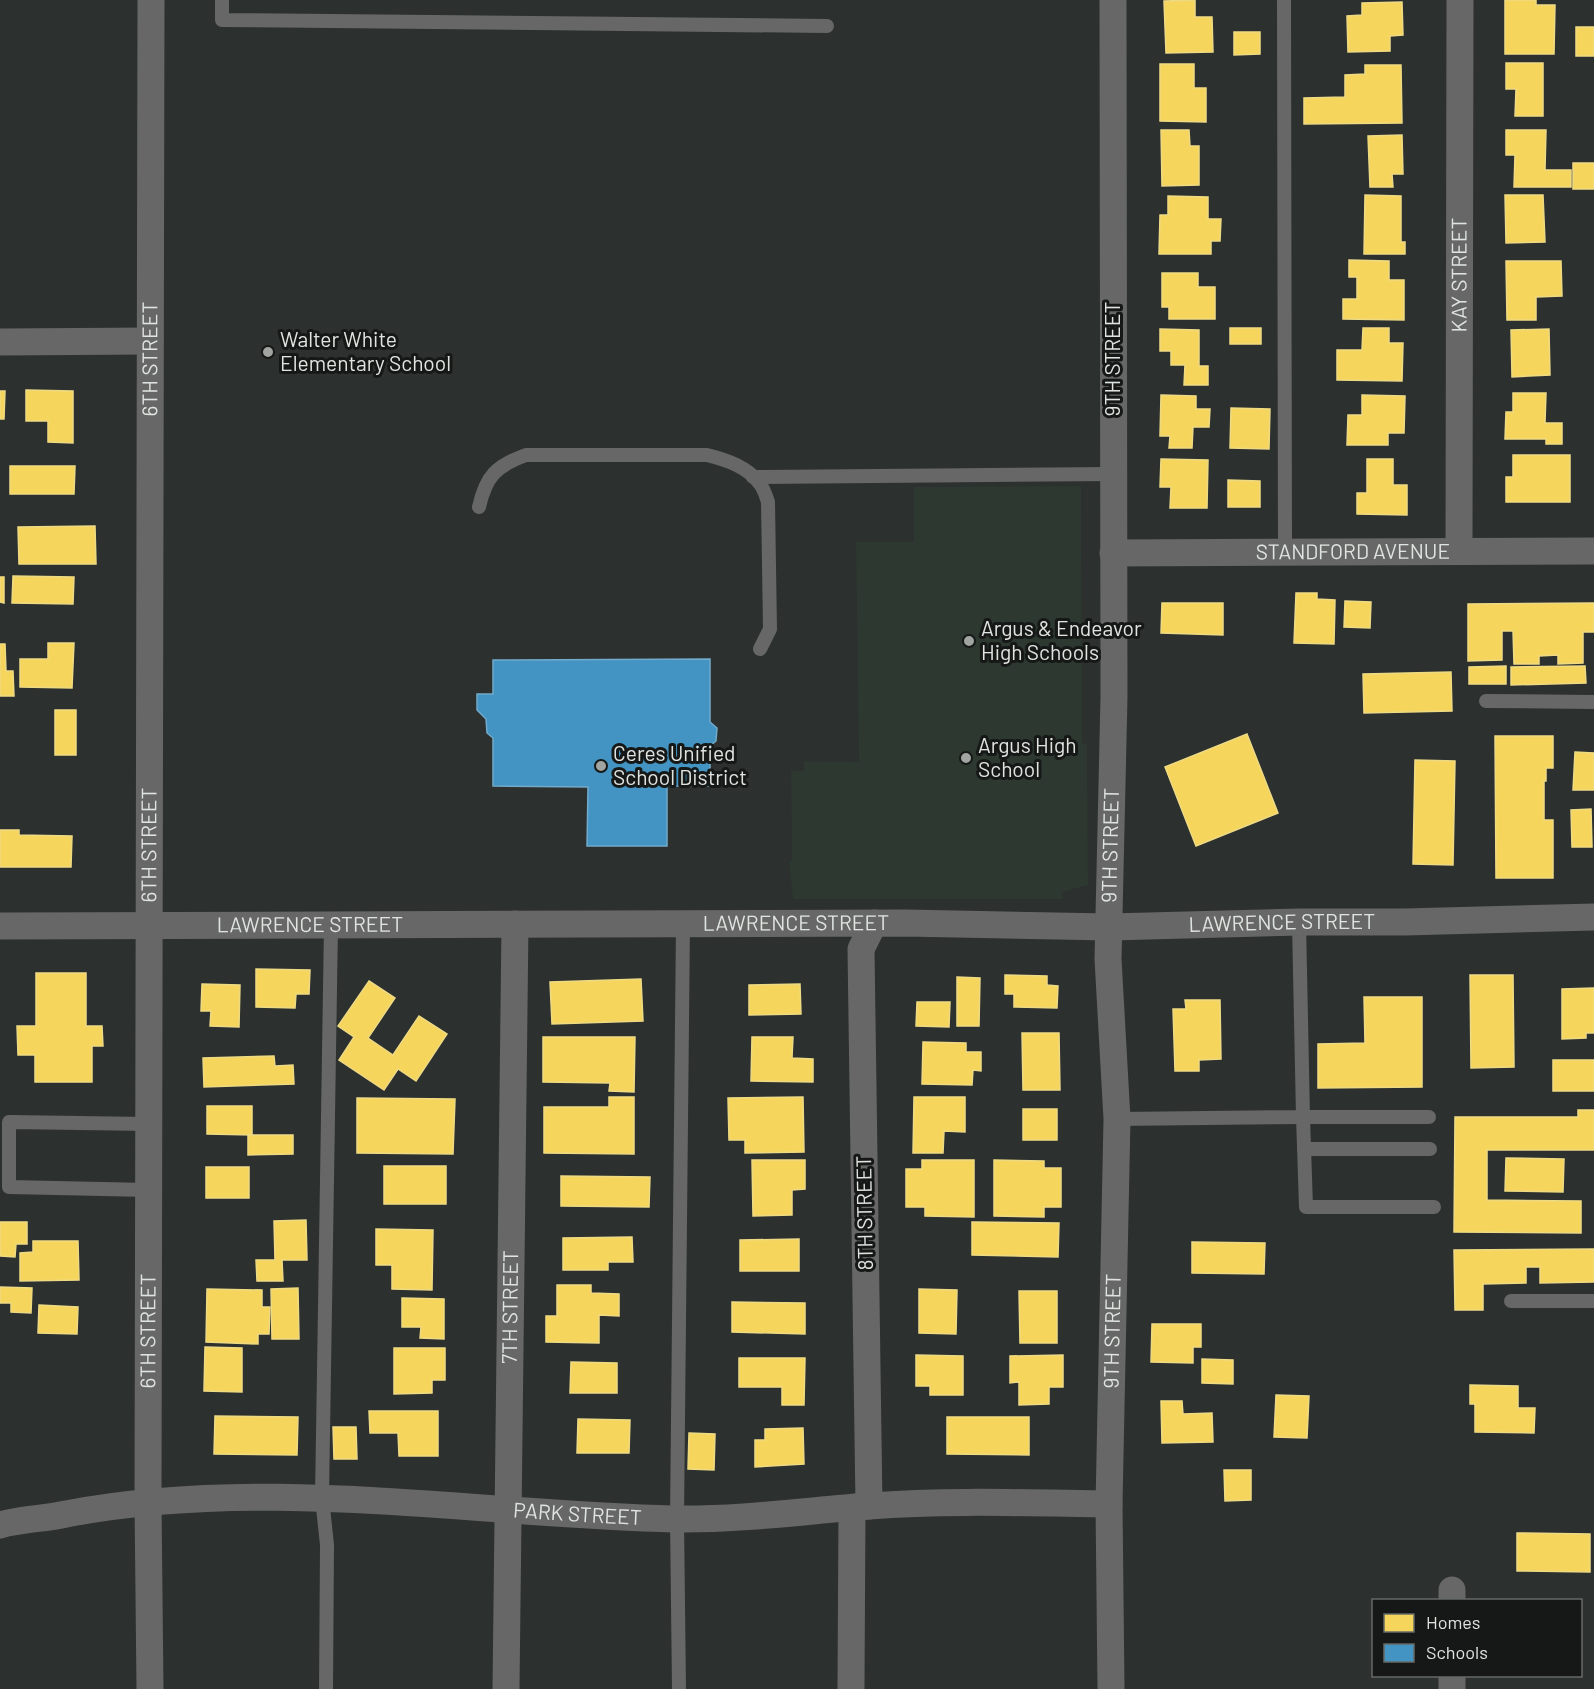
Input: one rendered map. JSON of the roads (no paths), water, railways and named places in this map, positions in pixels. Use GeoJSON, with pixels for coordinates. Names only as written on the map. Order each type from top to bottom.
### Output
{"type":"FeatureCollection","features":[{"type":"Feature","properties":{"kind":"street","name":"6TH STREET"},"geometry":{"type":"LineString","coordinates":[[150,1689],[148,1503],[151,0]]}},
{"type":"Feature","properties":{"kind":"street","name":"9TH STREET"},"geometry":{"type":"LineString","coordinates":[[1111,1689],[1109,1504],[1117,1119],[1108,959],[1114,697],[1113,0]]}},
{"type":"Feature","properties":{"kind":"street","name":"KAY STREET"},"geometry":{"type":"LineString","coordinates":[[1458,551],[1460,0]]}},
{"type":"Feature","properties":{"kind":"street"},"geometry":{"type":"LineString","coordinates":[[0,342],[150,341]]}},
{"type":"Feature","properties":{"kind":"street","name":"STANDFORD AVENUE"},"geometry":{"type":"LineString","coordinates":[[1113,553],[1594,551]]}},
{"type":"Feature","properties":{"kind":"street","name":"LAWRENCE STREET"},"geometry":{"type":"LineString","coordinates":[[0,926],[874,923],[1110,927],[1594,917]]}},
{"type":"Feature","properties":{"kind":"street","name":"8TH STREET"},"geometry":{"type":"LineString","coordinates":[[851,1689],[861,1507],[861,949],[874,923]]}},
{"type":"Feature","properties":{"kind":"street","name":"7TH STREET"},"geometry":{"type":"LineString","coordinates":[[506,1689],[515,924]]}},
{"type":"Feature","properties":{"kind":"street","name":"PARK STREET"},"geometry":{"type":"LineString","coordinates":[[0,1525],[93,1509],[209,1498],[322,1498],[677,1519],[730,1518],[861,1507],[955,1503],[1109,1504]]}},
{"type":"Feature","properties":{"kind":"street","name":"PARK STREET"},"geometry":{"type":"LineString","coordinates":[[0,1544],[48,1518]]}},
{"type":"Feature","properties":{"kind":"lane"},"geometry":{"type":"LineString","coordinates":[[222,0],[222,20],[827,26]]}},
{"type":"Feature","properties":{"kind":"lane"},"geometry":{"type":"LineString","coordinates":[[1284,0],[1285,552]]}},
{"type":"Feature","properties":{"kind":"lane"},"geometry":{"type":"LineString","coordinates":[[479,507],[483,488],[495,471],[509,461],[526,455],[707,455],[728,460],[747,471],[760,484],[768,502],[770,629],[760,649]]}},
{"type":"Feature","properties":{"kind":"lane"},"geometry":{"type":"LineString","coordinates":[[753,477],[1113,474]]}},
{"type":"Feature","properties":{"kind":"lane"},"geometry":{"type":"LineString","coordinates":[[1486,701],[1594,702]]}},
{"type":"Feature","properties":{"kind":"lane"},"geometry":{"type":"LineString","coordinates":[[1299,922],[1306,1207],[1434,1207]]}},
{"type":"Feature","properties":{"kind":"lane"},"geometry":{"type":"LineString","coordinates":[[679,1689],[677,1519],[683,924]]}},
{"type":"Feature","properties":{"kind":"lane"},"geometry":{"type":"LineString","coordinates":[[326,1689],[327,1545],[322,1498],[330,925]]}},
{"type":"Feature","properties":{"kind":"lane"},"geometry":{"type":"LineString","coordinates":[[1117,1119],[1429,1117]]}},
{"type":"Feature","properties":{"kind":"lane"},"geometry":{"type":"LineString","coordinates":[[149,1124],[9,1122],[9,1187],[149,1190]]}},
{"type":"Feature","properties":{"kind":"lane"},"geometry":{"type":"LineString","coordinates":[[1304,1149],[1430,1149]]}},
{"type":"Feature","properties":{"kind":"lane"},"geometry":{"type":"LineString","coordinates":[[1511,1301],[1594,1301]]}},
{"type":"Feature","properties":{"kind":"place","name":"Walter White Elementary School"},"geometry":{"type":"Point","coordinates":[268,352]}},
{"type":"Feature","properties":{"kind":"place","name":"Argus & Endeavor High Schools"},"geometry":{"type":"Point","coordinates":[969,641]}},
{"type":"Feature","properties":{"kind":"place","name":"Argus High School"},"geometry":{"type":"Point","coordinates":[966,758]}},
{"type":"Feature","properties":{"kind":"place","name":"Ceres Unified School District"},"geometry":{"type":"Point","coordinates":[601,766]}}]}
